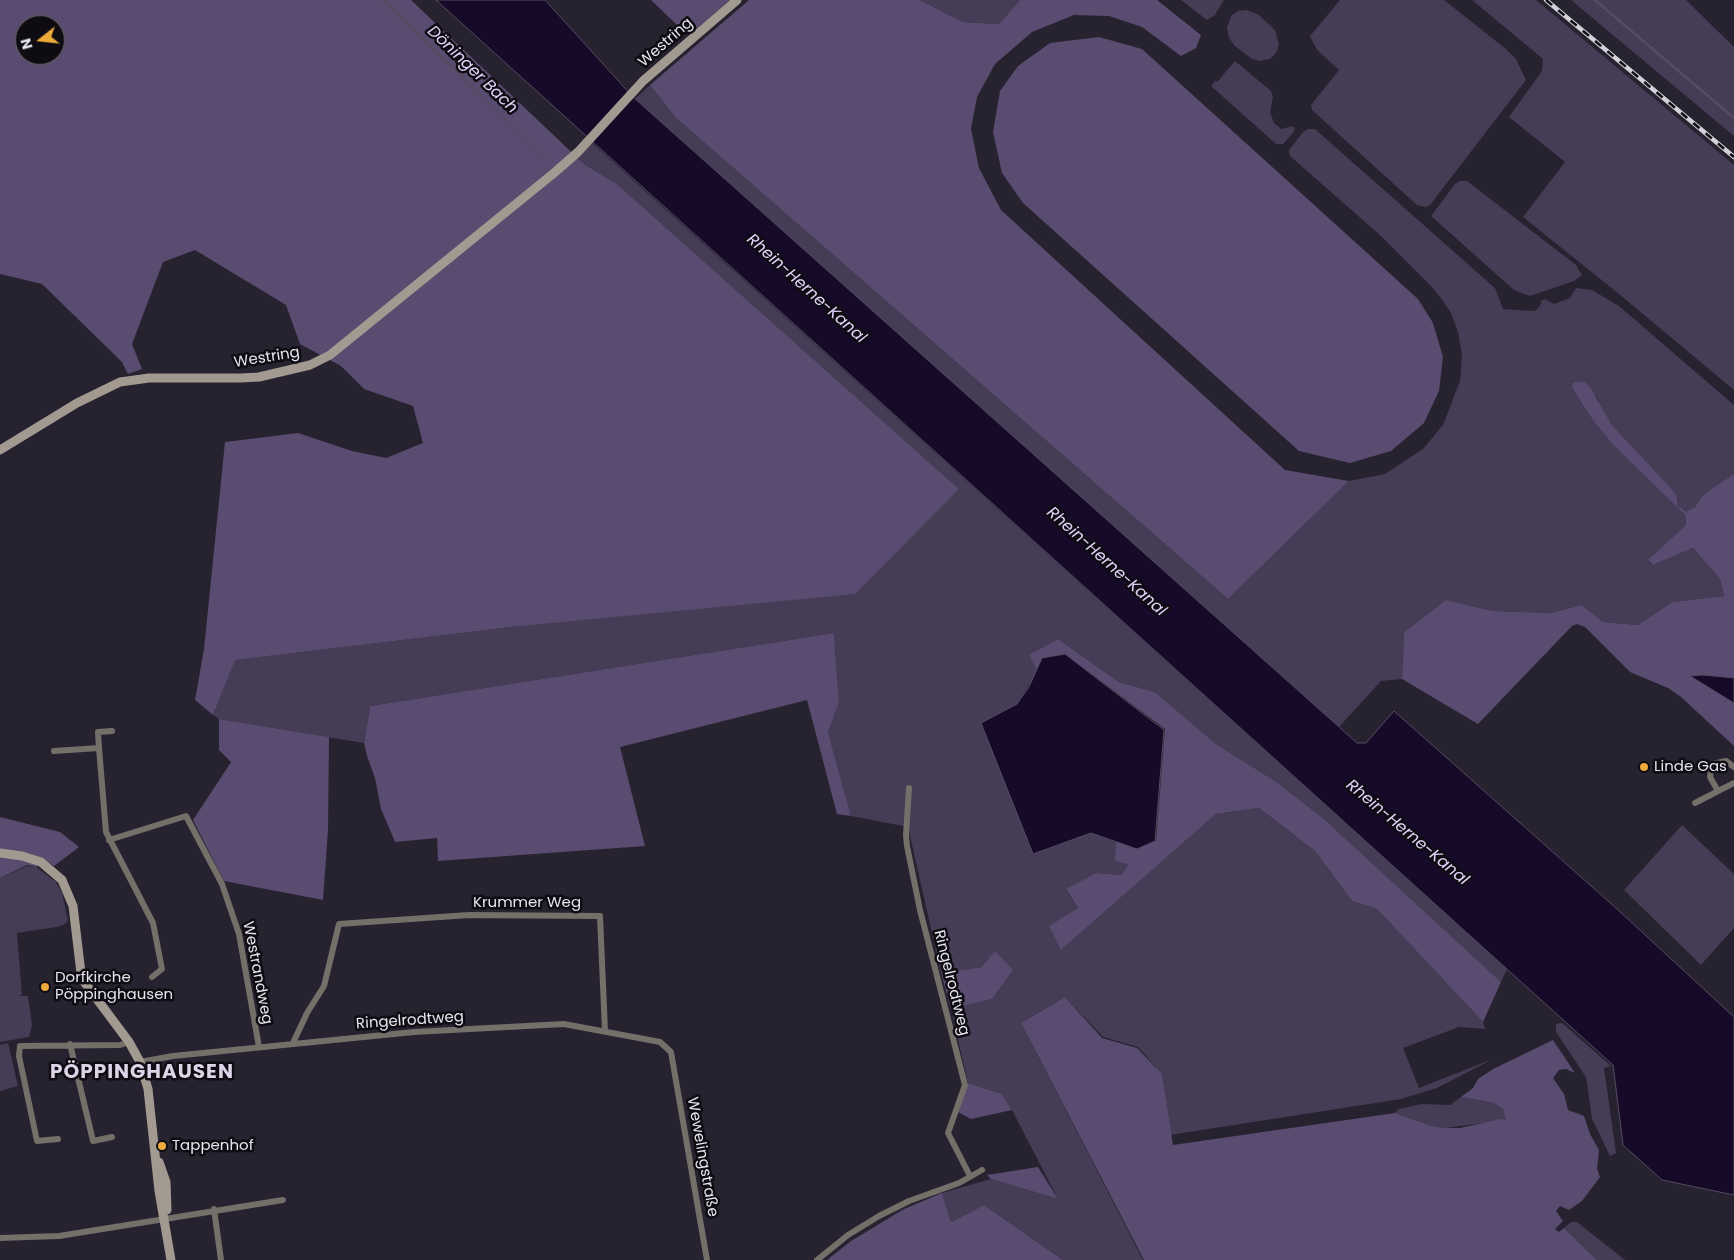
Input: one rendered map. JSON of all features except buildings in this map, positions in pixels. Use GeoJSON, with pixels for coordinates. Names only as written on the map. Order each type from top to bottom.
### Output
{"type":"FeatureCollection","features":[{"type":"Feature","properties":{"kind":"main road","name":"Westring"},"geometry":{"type":"LineString","coordinates":[[0,450],[78,403],[120,382],[149,378],[240,378],[277,374],[318,362],[330,355],[574,156],[636,88],[737,0]]}},
{"type":"Feature","properties":{"kind":"main road"},"geometry":{"type":"LineString","coordinates":[[0,852],[41,862],[62,880],[73,906],[81,973],[90,991],[129,1042],[140,1062],[148,1089],[159,1191],[171,1260]]}},
{"type":"Feature","properties":{"kind":"street"},"geometry":{"type":"LineString","coordinates":[[112,731],[98,732],[106,832],[108,840],[116,848],[153,922],[162,969],[152,978]]}},
{"type":"Feature","properties":{"kind":"street"},"geometry":{"type":"LineString","coordinates":[[54,751],[99,748]]}},
{"type":"Feature","properties":{"kind":"street"},"geometry":{"type":"LineString","coordinates":[[1718,791],[1710,777],[1712,764],[1726,761],[1734,767]]}},
{"type":"Feature","properties":{"kind":"street"},"geometry":{"type":"LineString","coordinates":[[1695,803],[1734,783]]}},
{"type":"Feature","properties":{"kind":"street","name":"Ringelrodtweg"},"geometry":{"type":"LineString","coordinates":[[909,788],[907,846],[920,910],[965,1085],[948,1133],[970,1176]]}},
{"type":"Feature","properties":{"kind":"street","name":"Westrandweg"},"geometry":{"type":"LineString","coordinates":[[108,840],[186,816],[222,884],[239,934],[259,1047]]}},
{"type":"Feature","properties":{"kind":"street","name":"Krummer Weg"},"geometry":{"type":"LineString","coordinates":[[293,1043],[307,1013],[324,986],[339,924],[469,915],[600,916],[605,1031]]}},
{"type":"Feature","properties":{"kind":"street","name":"Ringelrodtweg"},"geometry":{"type":"LineString","coordinates":[[140,1062],[293,1043],[414,1032],[564,1024],[660,1042],[671,1052],[673,1059]]}},
{"type":"Feature","properties":{"kind":"street"},"geometry":{"type":"LineString","coordinates":[[58,1139],[37,1141],[18,1049],[24,1044],[120,1045],[129,1042]]}},
{"type":"Feature","properties":{"kind":"street"},"geometry":{"type":"LineString","coordinates":[[70,1044],[93,1141],[112,1137]]}},
{"type":"Feature","properties":{"kind":"street","name":"Wewelingstraße"},"geometry":{"type":"LineString","coordinates":[[673,1059],[707,1260]]}},
{"type":"Feature","properties":{"kind":"street"},"geometry":{"type":"LineString","coordinates":[[817,1260],[848,1235],[879,1216],[909,1201],[959,1184],[982,1170]]}},
{"type":"Feature","properties":{"kind":"street"},"geometry":{"type":"LineString","coordinates":[[0,1238],[58,1236],[214,1209],[283,1200]]}},
{"type":"Feature","properties":{"kind":"street"},"geometry":{"type":"LineString","coordinates":[[214,1209],[221,1260]]}},
{"type":"Feature","properties":{"kind":"shaded area"},"geometry":{"type":"Polygon","coordinates":[[[0,0],[411,0],[584,164],[617,184],[959,489],[855,594],[520,626],[235,660],[213,715],[195,700],[204,649],[225,442],[298,433],[352,451],[386,458],[423,443],[413,406],[364,389],[341,366],[300,344],[286,305],[195,250],[163,262],[132,344],[142,369],[128,374],[122,362],[42,284],[0,274],[0,0]]]}},
{"type":"Feature","properties":{"kind":"shaded area"},"geometry":{"type":"Polygon","coordinates":[[[651,0],[730,0],[697,28],[689,30],[678,26],[651,0]]]}},
{"type":"Feature","properties":{"kind":"shaded area"},"geometry":{"type":"Polygon","coordinates":[[[749,0],[920,0],[963,22],[999,24],[1020,0],[1157,0],[1201,35],[1196,48],[1181,56],[1142,27],[1109,16],[1074,15],[1032,32],[995,64],[977,97],[971,129],[979,168],[1001,210],[1285,470],[1349,481],[1228,599],[675,117],[650,85],[749,0]]]}},
{"type":"Feature","properties":{"kind":"shaded area"},"geometry":{"type":"Polygon","coordinates":[[[920,0],[1020,0],[999,24],[963,22],[920,0]]]}},
{"type":"Feature","properties":{"kind":"shaded area"},"geometry":{"type":"Polygon","coordinates":[[[1181,0],[1224,0],[1215,15],[1207,20],[1181,0]]]}},
{"type":"Feature","properties":{"kind":"shaded area"},"geometry":{"type":"Polygon","coordinates":[[[1340,0],[1444,0],[1506,49],[1516,59],[1526,80],[1430,205],[1426,207],[1417,205],[1312,110],[1311,105],[1339,70],[1317,50],[1310,36],[1340,0]]]}},
{"type":"Feature","properties":{"kind":"shaded area"},"geometry":{"type":"Polygon","coordinates":[[[1472,0],[1536,0],[1734,165],[1734,390],[1523,217],[1565,162],[1509,117],[1542,71],[1543,59],[1472,0]]]}},
{"type":"Feature","properties":{"kind":"shaded area"},"geometry":{"type":"Polygon","coordinates":[[[1571,0],[1686,0],[1734,47],[1734,136],[1571,0]]]}},
{"type":"Feature","properties":{"kind":"shaded area"},"geometry":{"type":"Polygon","coordinates":[[[1247,10],[1259,15],[1275,30],[1279,45],[1276,53],[1270,59],[1260,61],[1252,59],[1235,46],[1229,38],[1227,28],[1231,16],[1238,11],[1247,10]]]}},
{"type":"Feature","properties":{"kind":"shaded area"},"geometry":{"type":"Polygon","coordinates":[[[1099,37],[1142,49],[1418,299],[1433,323],[1443,357],[1439,391],[1424,423],[1391,451],[1350,463],[1299,451],[1023,203],[1002,173],[993,132],[1000,91],[1018,66],[1050,43],[1099,37]]]}},
{"type":"Feature","properties":{"kind":"shaded area"},"geometry":{"type":"Polygon","coordinates":[[[1235,61],[1271,91],[1273,97],[1270,112],[1274,123],[1281,129],[1293,126],[1295,128],[1283,144],[1276,144],[1211,86],[1215,81],[1217,82],[1235,61]]]}},
{"type":"Feature","properties":{"kind":"shaded area"},"geometry":{"type":"Polygon","coordinates":[[[650,85],[675,117],[1228,599],[1349,481],[1385,474],[1423,449],[1443,425],[1460,381],[1462,356],[1458,332],[1451,313],[1443,301],[1432,287],[1381,236],[1290,156],[1289,150],[1304,131],[1315,129],[1495,288],[1503,309],[1535,311],[1540,306],[1541,301],[1545,299],[1554,304],[1570,298],[1576,288],[1592,290],[1619,306],[1734,405],[1734,474],[1702,496],[1695,507],[1686,513],[1676,505],[1673,490],[1611,424],[1602,412],[1598,399],[1585,382],[1577,381],[1572,388],[1594,422],[1614,446],[1685,515],[1686,525],[1648,561],[1653,565],[1693,548],[1720,579],[1724,596],[1672,602],[1638,625],[1603,622],[1582,605],[1550,613],[1493,611],[1446,600],[1404,632],[1402,679],[1381,681],[1339,727],[635,99],[650,85]]]}},
{"type":"Feature","properties":{"kind":"shaded area"},"geometry":{"type":"Polygon","coordinates":[[[592,143],[1507,969],[1501,982],[1323,818],[1275,781],[1216,744],[1155,692],[1119,682],[1058,639],[1017,704],[1064,841],[1091,833],[1116,842],[1128,864],[1122,875],[1096,873],[1066,890],[1078,908],[1061,950],[1216,814],[1259,808],[1315,851],[1352,901],[1377,909],[1483,1022],[1485,1029],[1459,1027],[1403,1048],[1419,1088],[1493,1059],[1437,1088],[1401,1099],[1170,1135],[1163,1081],[1155,1066],[1138,1047],[1103,1037],[1065,997],[1021,1023],[1143,1260],[1063,1260],[984,1205],[951,1222],[942,1193],[991,1179],[1058,1199],[1002,1094],[968,1083],[951,1009],[992,999],[982,967],[941,973],[908,827],[851,816],[828,732],[839,703],[834,633],[370,706],[364,743],[219,719],[213,715],[234,660],[520,626],[959,489],[617,184],[584,164],[578,158],[592,143]]]}},
{"type":"Feature","properties":{"kind":"shaded area"},"geometry":{"type":"Polygon","coordinates":[[[1460,181],[1467,181],[1576,265],[1582,275],[1574,281],[1530,296],[1514,290],[1431,216],[1455,184],[1460,181]]]}},
{"type":"Feature","properties":{"kind":"shaded area"},"geometry":{"type":"Polygon","coordinates":[[[1578,381],[1585,382],[1592,390],[1611,424],[1673,490],[1677,497],[1677,505],[1686,512],[1695,507],[1702,496],[1734,474],[1734,678],[1703,675],[1691,676],[1734,703],[1734,746],[1681,697],[1668,688],[1630,672],[1585,627],[1577,624],[1572,626],[1478,724],[1402,679],[1404,632],[1446,600],[1493,611],[1550,613],[1582,605],[1603,622],[1638,625],[1672,602],[1724,596],[1720,579],[1693,548],[1653,565],[1648,560],[1686,525],[1685,515],[1614,446],[1594,422],[1572,388],[1573,383],[1578,381]]]}},
{"type":"Feature","properties":{"kind":"shaded area"},"geometry":{"type":"Polygon","coordinates":[[[834,633],[839,703],[828,732],[851,816],[837,814],[807,700],[620,747],[645,846],[438,861],[437,838],[395,842],[381,809],[375,778],[364,743],[370,706],[834,633]]]}},
{"type":"Feature","properties":{"kind":"shaded area"},"geometry":{"type":"Polygon","coordinates":[[[1058,639],[1119,682],[1155,692],[1216,744],[1275,781],[1323,818],[1501,982],[1483,1022],[1377,909],[1352,901],[1315,851],[1259,808],[1216,814],[1061,950],[1049,926],[1078,908],[1066,889],[1096,873],[1122,875],[1128,864],[1115,861],[1116,842],[1136,848],[1156,841],[1165,729],[1065,654],[1042,659],[1037,670],[1029,655],[1058,639]]]}},
{"type":"Feature","properties":{"kind":"shaded area"},"geometry":{"type":"Polygon","coordinates":[[[219,719],[329,737],[328,830],[323,900],[224,881],[193,820],[231,762],[219,750],[219,719]]]}},
{"type":"Feature","properties":{"kind":"shaded area"},"geometry":{"type":"Polygon","coordinates":[[[0,817],[60,832],[79,847],[54,866],[43,858],[37,867],[27,865],[0,878],[0,817]]]}},
{"type":"Feature","properties":{"kind":"shaded area"},"geometry":{"type":"Polygon","coordinates":[[[1682,825],[1734,874],[1734,928],[1701,965],[1624,890],[1682,825]]]}},
{"type":"Feature","properties":{"kind":"shaded area"},"geometry":{"type":"Polygon","coordinates":[[[27,866],[36,867],[56,882],[62,893],[68,920],[65,924],[57,927],[17,933],[22,995],[18,996],[28,996],[32,1025],[29,1037],[0,1042],[0,878],[27,866]]]}},
{"type":"Feature","properties":{"kind":"shaded area"},"geometry":{"type":"Polygon","coordinates":[[[995,951],[1013,970],[992,999],[951,1009],[941,973],[982,967],[995,951]]]}},
{"type":"Feature","properties":{"kind":"shaded area"},"geometry":{"type":"Polygon","coordinates":[[[1065,997],[1102,1038],[1137,1048],[1162,1074],[1173,1145],[1395,1113],[1432,1126],[1445,1128],[1460,1128],[1501,1119],[1506,1120],[1503,1109],[1493,1103],[1461,1097],[1473,1088],[1478,1079],[1493,1069],[1553,1040],[1575,1073],[1566,1069],[1559,1070],[1553,1078],[1564,1094],[1568,1110],[1584,1116],[1590,1134],[1599,1150],[1597,1169],[1600,1177],[1582,1201],[1569,1210],[1560,1206],[1556,1211],[1563,1221],[1555,1229],[1559,1232],[1564,1228],[1597,1260],[1144,1260],[1021,1023],[1065,997]]]}},
{"type":"Feature","properties":{"kind":"shaded area"},"geometry":{"type":"Polygon","coordinates":[[[1562,1023],[1611,1066],[1604,1068],[1616,1153],[1610,1156],[1592,1119],[1586,1077],[1556,1032],[1556,1024],[1562,1023]]]}},
{"type":"Feature","properties":{"kind":"shaded area"},"geometry":{"type":"Polygon","coordinates":[[[8,1043],[18,1086],[0,1091],[0,1045],[8,1043]]]}},
{"type":"Feature","properties":{"kind":"shaded area"},"geometry":{"type":"Polygon","coordinates":[[[968,1083],[1002,1094],[1012,1110],[971,1119],[958,1112],[968,1083]]]}},
{"type":"Feature","properties":{"kind":"shaded area"},"geometry":{"type":"Polygon","coordinates":[[[1461,1097],[1492,1103],[1503,1109],[1507,1120],[1445,1128],[1432,1126],[1395,1113],[1399,1109],[1422,1104],[1450,1105],[1461,1097]]]}},
{"type":"Feature","properties":{"kind":"shaded area"},"geometry":{"type":"Polygon","coordinates":[[[1038,1167],[1058,1199],[991,1179],[987,1175],[1038,1167]]]}},
{"type":"Feature","properties":{"kind":"shaded area"},"geometry":{"type":"Polygon","coordinates":[[[942,1193],[951,1222],[984,1205],[1063,1260],[827,1260],[851,1241],[904,1209],[942,1193]]]}},
{"type":"Feature","properties":{"kind":"shaded area"},"geometry":{"type":"Polygon","coordinates":[[[1571,1222],[1577,1222],[1625,1260],[1597,1260],[1564,1228],[1571,1222]]]}},
{"type":"Feature","properties":{"kind":"water","name":"Rhein-Herne-Kanal"},"geometry":{"type":"Polygon","coordinates":[[[436,0],[545,0],[633,97],[1357,743],[1366,743],[1394,711],[1617,909],[1734,1017],[1734,1195],[1662,1180],[1623,1145],[1613,1065],[436,0]]]}},
{"type":"Feature","properties":{"kind":"water"},"geometry":{"type":"Polygon","coordinates":[[[1065,654],[1164,730],[1155,841],[1137,849],[1091,833],[1033,854],[981,723],[1017,704],[1029,687],[1042,658],[1065,654]]]}},
{"type":"Feature","properties":{"kind":"water"},"geometry":{"type":"Polygon","coordinates":[[[1703,675],[1734,678],[1734,703],[1690,676],[1703,675]]]}},
{"type":"Feature","properties":{"kind":"waterway","name":"Döninger Bach"},"geometry":{"type":"LineString","coordinates":[[384,0],[544,157]]}},
{"type":"Feature","properties":{"kind":"waterway"},"geometry":{"type":"LineString","coordinates":[[1595,0],[1734,118]]}},
{"type":"Feature","properties":{"kind":"railway"},"geometry":{"type":"LineString","coordinates":[[1546,0],[1734,157]]}},
{"type":"Feature","properties":{"kind":"place","name":"Linde Gas"},"geometry":{"type":"Point","coordinates":[1644,767]}},
{"type":"Feature","properties":{"kind":"place","name":"Dorfkirche Pöppinghausen"},"geometry":{"type":"Point","coordinates":[45,987]}},
{"type":"Feature","properties":{"kind":"place","name":"Tappenhof"},"geometry":{"type":"Point","coordinates":[162,1146]}},
{"type":"Feature","properties":{"kind":"district","name":"PÖPPINGHAUSEN"},"geometry":{"type":"Point","coordinates":[142,1073]}}]}
